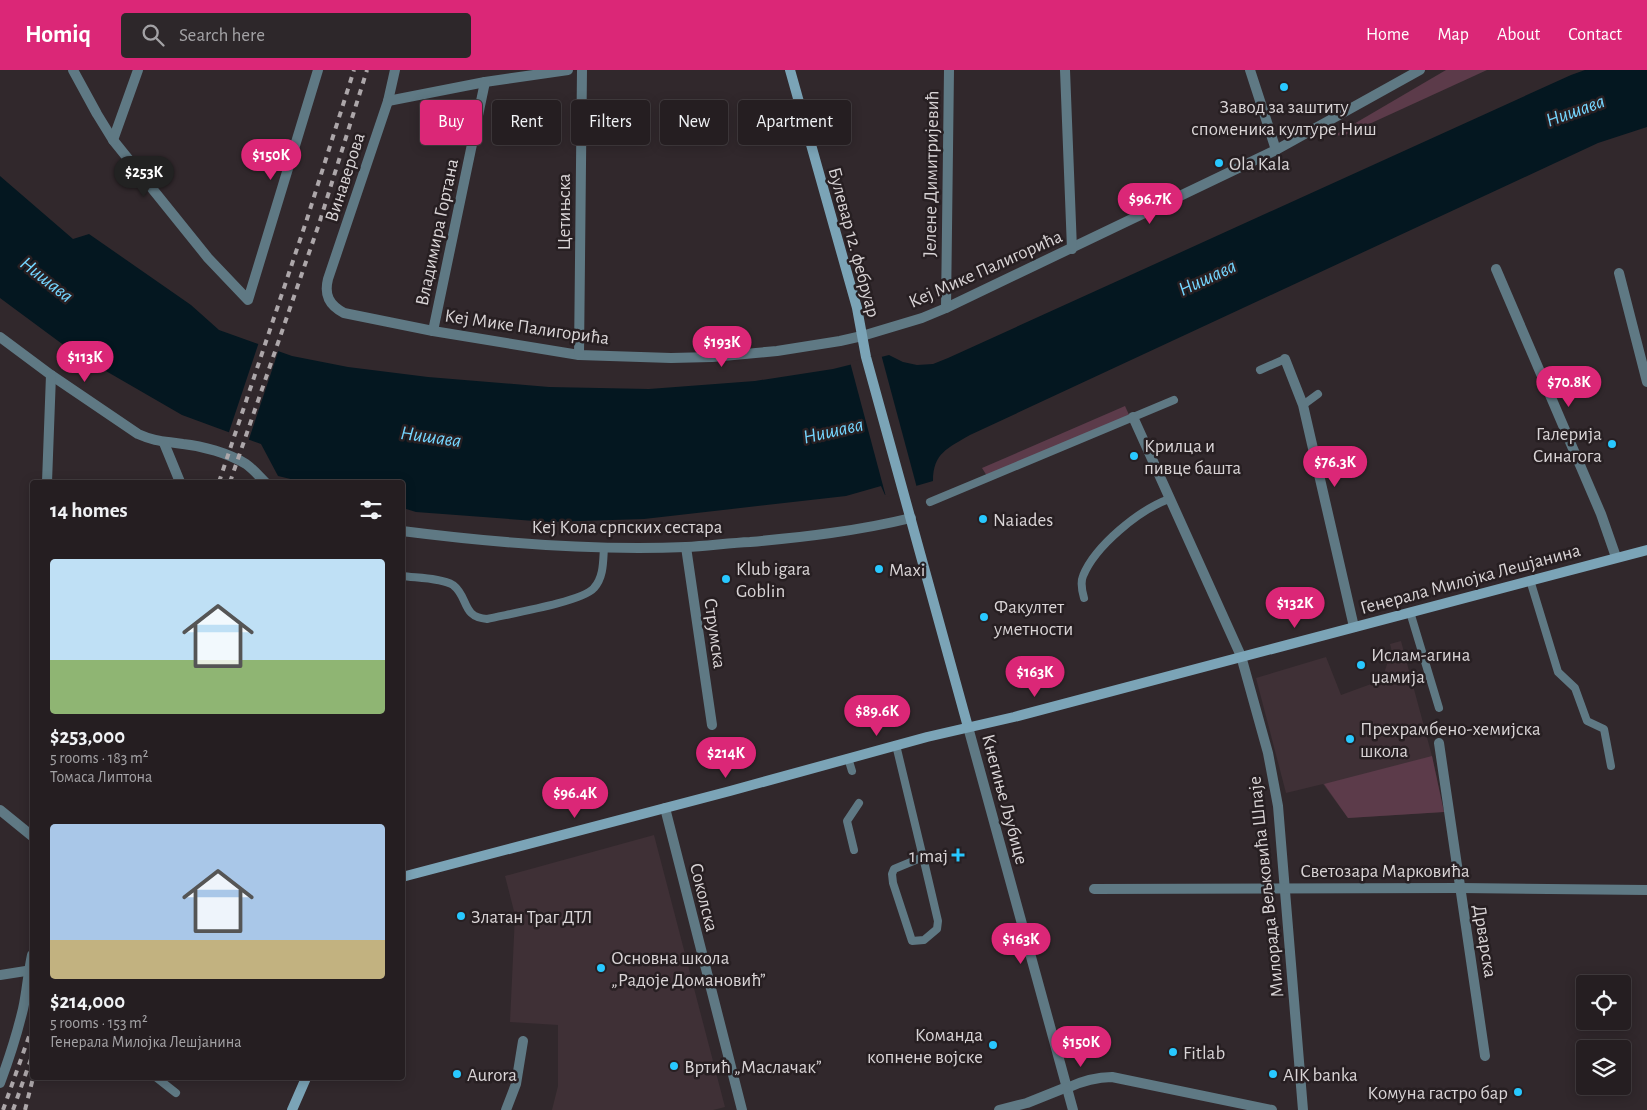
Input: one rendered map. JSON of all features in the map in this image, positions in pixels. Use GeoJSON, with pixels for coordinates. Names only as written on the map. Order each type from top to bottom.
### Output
{"type":"FeatureCollection","features":[{"type":"Feature","properties":{"kind":"main road","name":"Булевар 12. фебруар"},"geometry":{"type":"LineString","coordinates":[[790,70],[857,308],[866,357]]}},
{"type":"Feature","properties":{"kind":"main road","name":"Кнегиње Љубице"},"geometry":{"type":"LineString","coordinates":[[866,357],[968,727]]}},
{"type":"Feature","properties":{"kind":"main road","name":"Генерала Милојка Лешјанина"},"geometry":{"type":"LineString","coordinates":[[405,876],[896,745],[1006,719],[1647,550]]}},
{"type":"Feature","properties":{"kind":"main road"},"geometry":{"type":"LineString","coordinates":[[292,1110],[305,1080]]}},
{"type":"Feature","properties":{"kind":"street"},"geometry":{"type":"LineString","coordinates":[[74,70],[113,140],[208,258],[248,300],[318,70]]}},
{"type":"Feature","properties":{"kind":"street"},"geometry":{"type":"LineString","coordinates":[[113,140],[138,70]]}},
{"type":"Feature","properties":{"kind":"street","name":"Винаверова"},"geometry":{"type":"LineString","coordinates":[[327,295],[328,279],[388,101],[395,70]]}},
{"type":"Feature","properties":{"kind":"street"},"geometry":{"type":"LineString","coordinates":[[388,101],[485,82],[568,70]]}},
{"type":"Feature","properties":{"kind":"street","name":"Цетињска"},"geometry":{"type":"LineString","coordinates":[[579,355],[582,70]]}},
{"type":"Feature","properties":{"kind":"street","name":"Јелене Димитријевић"},"geometry":{"type":"LineString","coordinates":[[946,308],[949,70]]}},
{"type":"Feature","properties":{"kind":"street"},"geometry":{"type":"LineString","coordinates":[[1065,70],[1072,248]]}},
{"type":"Feature","properties":{"kind":"street"},"geometry":{"type":"LineString","coordinates":[[1250,70],[1276,150]]}},
{"type":"Feature","properties":{"kind":"street","name":"Кеј Мике Палигорића"},"geometry":{"type":"LineString","coordinates":[[327,295],[330,302],[336,308],[344,312],[433,331],[579,355],[671,358],[712,357],[777,351],[862,336],[922,318],[946,308],[1072,248],[1276,150],[1420,70]]}},
{"type":"Feature","properties":{"kind":"street","name":"Владимира Гортана"},"geometry":{"type":"LineString","coordinates":[[433,331],[485,82]]}},
{"type":"Feature","properties":{"kind":"street"},"geometry":{"type":"LineString","coordinates":[[1496,270],[1601,514],[1616,557]]}},
{"type":"Feature","properties":{"kind":"street"},"geometry":{"type":"LineString","coordinates":[[1619,273],[1647,382]]}},
{"type":"Feature","properties":{"kind":"street"},"geometry":{"type":"LineString","coordinates":[[0,336],[50,375],[138,434],[164,443],[198,446],[230,457],[245,464],[263,480]]}},
{"type":"Feature","properties":{"kind":"street"},"geometry":{"type":"LineString","coordinates":[[1285,359],[1303,405],[1354,627]]}},
{"type":"Feature","properties":{"kind":"street"},"geometry":{"type":"LineString","coordinates":[[47,480],[50,375]]}},
{"type":"Feature","properties":{"kind":"street","name":"Милорада Вељковића Шпаје"},"geometry":{"type":"LineString","coordinates":[[1133,417],[1242,656],[1260,721],[1276,797],[1303,1110]]}},
{"type":"Feature","properties":{"kind":"street"},"geometry":{"type":"LineString","coordinates":[[164,443],[179,480]]}},
{"type":"Feature","properties":{"kind":"street","name":"Кеј Кола српских сестара"},"geometry":{"type":"LineString","coordinates":[[405,531],[522,544],[604,548],[686,547],[850,531],[911,518]]}},
{"type":"Feature","properties":{"kind":"street","name":"Струмска"},"geometry":{"type":"LineString","coordinates":[[686,547],[712,725]]}},
{"type":"Feature","properties":{"kind":"street","name":"Кнегиње Љубице"},"geometry":{"type":"LineString","coordinates":[[968,727],[1073,1110]]}},
{"type":"Feature","properties":{"kind":"street","name":"Дрварска"},"geometry":{"type":"LineString","coordinates":[[1440,743],[1486,1056]]}},
{"type":"Feature","properties":{"kind":"street","name":"Соколска"},"geometry":{"type":"LineString","coordinates":[[665,808],[742,1110]]}},
{"type":"Feature","properties":{"kind":"street"},"geometry":{"type":"LineString","coordinates":[[0,810],[30,831]]}},
{"type":"Feature","properties":{"kind":"street","name":"Светозара Марковића"},"geometry":{"type":"LineString","coordinates":[[1094,890],[1285,888],[1647,890]]}},
{"type":"Feature","properties":{"kind":"street"},"geometry":{"type":"LineString","coordinates":[[0,975],[30,970],[23,1009],[11,1053],[0,1083]]}},
{"type":"Feature","properties":{"kind":"street"},"geometry":{"type":"LineString","coordinates":[[506,1110],[516,1084],[523,1041]]}},
{"type":"Feature","properties":{"kind":"street"},"geometry":{"type":"LineString","coordinates":[[999,1110],[1027,1103],[1083,1080],[1094,1078],[1112,1078],[1272,1110]]}},
{"type":"Feature","properties":{"kind":"lane"},"geometry":{"type":"LineString","coordinates":[[1260,370],[1285,359]]}},
{"type":"Feature","properties":{"kind":"lane"},"geometry":{"type":"LineString","coordinates":[[1303,405],[1318,394]]}},
{"type":"Feature","properties":{"kind":"lane"},"geometry":{"type":"LineString","coordinates":[[930,502],[1174,400]]}},
{"type":"Feature","properties":{"kind":"lane"},"geometry":{"type":"LineString","coordinates":[[1084,598],[1082,582],[1084,575],[1104,545],[1123,527],[1148,508],[1169,499]]}},
{"type":"Feature","properties":{"kind":"lane"},"geometry":{"type":"LineString","coordinates":[[405,576],[448,583],[460,593],[469,612],[487,619],[573,600],[594,589],[602,574],[604,548]]}},
{"type":"Feature","properties":{"kind":"lane"},"geometry":{"type":"LineString","coordinates":[[1530,580],[1558,672],[1575,688],[1587,721],[1604,729],[1611,766]]}},
{"type":"Feature","properties":{"kind":"lane"},"geometry":{"type":"LineString","coordinates":[[1410,612],[1439,708]]}},
{"type":"Feature","properties":{"kind":"lane"},"geometry":{"type":"LineString","coordinates":[[896,745],[923,857],[938,921],[937,928],[924,940],[912,941],[893,883],[892,874],[894,869],[923,857]]}},
{"type":"Feature","properties":{"kind":"lane"},"geometry":{"type":"LineString","coordinates":[[848,758],[852,771]]}},
{"type":"Feature","properties":{"kind":"lane"},"geometry":{"type":"LineString","coordinates":[[854,850],[847,821],[859,803]]}},
{"type":"Feature","properties":{"kind":"lane"},"geometry":{"type":"LineString","coordinates":[[160,1080],[176,1093]]}},
{"type":"Feature","properties":{"kind":"shaded area"},"geometry":{"type":"Polygon","coordinates":[[[1446,70],[1487,70],[1343,136],[1335,135],[1446,70]]]}},
{"type":"Feature","properties":{"kind":"shaded area"},"geometry":{"type":"Polygon","coordinates":[[[1125,406],[1130,417],[987,476],[982,468],[1125,406]]]}},
{"type":"Feature","properties":{"kind":"shaded area","name":"Прехрамбено-хемијска школа"},"geometry":{"type":"Polygon","coordinates":[[[1401,641],[1432,756],[1444,812],[1348,818],[1323,784],[1286,793],[1256,678],[1326,657],[1341,695],[1382,680],[1388,661],[1393,656],[1390,644],[1401,641]]]}},
{"type":"Feature","properties":{"kind":"shaded area"},"geometry":{"type":"Polygon","coordinates":[[[1432,756],[1444,812],[1348,818],[1324,784],[1432,756]]]}},
{"type":"Feature","properties":{"kind":"shaded area","name":"Основна школа „Радоје Домановић”"},"geometry":{"type":"Polygon","coordinates":[[[654,835],[725,1107],[713,1110],[552,1110],[558,1086],[558,1025],[510,1022],[515,915],[505,876],[654,835]]]}},
{"type":"Feature","properties":{"kind":"water","name":"Нишава"},"geometry":{"type":"Polygon","coordinates":[[[1585,70],[1647,70],[1647,127],[1598,143],[970,435],[943,452],[936,464],[933,481],[885,495],[881,486],[846,496],[644,519],[548,522],[416,512],[405,509],[405,480],[295,480],[278,476],[261,444],[182,415],[73,352],[0,298],[0,176],[73,239],[89,234],[191,305],[219,330],[292,356],[348,367],[428,377],[549,387],[649,389],[755,381],[833,369],[889,355],[903,362],[917,365],[933,364],[1585,70]]]}},
{"type":"Feature","properties":{"kind":"pier"},"geometry":{"type":"Polygon","coordinates":[[[259,342],[279,349],[248,442],[228,435],[259,342]]]}},
{"type":"Feature","properties":{"kind":"pier"},"geometry":{"type":"Polygon","coordinates":[[[881,354],[917,488],[886,497],[850,362],[881,354]]]}},
{"type":"Feature","properties":{"kind":"railway"},"geometry":{"type":"LineString","coordinates":[[220,480],[307,219],[354,70]]}},
{"type":"Feature","properties":{"kind":"railway"},"geometry":{"type":"LineString","coordinates":[[231,480],[319,224],[367,70]]}},
{"type":"Feature","properties":{"kind":"railway"},"geometry":{"type":"LineString","coordinates":[[3,1110],[30,1034]]}},
{"type":"Feature","properties":{"kind":"railway"},"geometry":{"type":"LineString","coordinates":[[13,1110],[30,1062]]}},
{"type":"Feature","properties":{"kind":"railway"},"geometry":{"type":"LineString","coordinates":[[25,1110],[32,1080]]}},
{"type":"Feature","properties":{"kind":"place","name":"Завод за заштиту споменика културе Ниш"},"geometry":{"type":"Point","coordinates":[1284,87]}},
{"type":"Feature","properties":{"kind":"place","name":"Ola Kala"},"geometry":{"type":"Point","coordinates":[1219,163]}},
{"type":"Feature","properties":{"kind":"place","name":"Галерија Синагога"},"geometry":{"type":"Point","coordinates":[1612,444]}},
{"type":"Feature","properties":{"kind":"place","name":"Крилца и пивце башта"},"geometry":{"type":"Point","coordinates":[1134,456]}},
{"type":"Feature","properties":{"kind":"place","name":"Naiades"},"geometry":{"type":"Point","coordinates":[983,519]}},
{"type":"Feature","properties":{"kind":"place","name":"Maxi"},"geometry":{"type":"Point","coordinates":[879,569]}},
{"type":"Feature","properties":{"kind":"place","name":"Klub igara Goblin"},"geometry":{"type":"Point","coordinates":[726,579]}},
{"type":"Feature","properties":{"kind":"place","name":"Факултет уметности"},"geometry":{"type":"Point","coordinates":[984,617]}},
{"type":"Feature","properties":{"kind":"place","name":"Ислам-агина џамија"},"geometry":{"type":"Point","coordinates":[1361,665]}},
{"type":"Feature","properties":{"kind":"place","name":"Прехрамбено-хемијска школа"},"geometry":{"type":"Point","coordinates":[1350,739]}},
{"type":"Feature","properties":{"kind":"place","name":"1 maj"},"geometry":{"type":"Point","coordinates":[958,855]}},
{"type":"Feature","properties":{"kind":"place","name":"Златан Траг ДТЛ"},"geometry":{"type":"Point","coordinates":[461,916]}},
{"type":"Feature","properties":{"kind":"place","name":"Основна школа „Радоје Домановић”"},"geometry":{"type":"Point","coordinates":[601,968]}},
{"type":"Feature","properties":{"kind":"place","name":"Команда копнене војске"},"geometry":{"type":"Point","coordinates":[993,1045]}},
{"type":"Feature","properties":{"kind":"place","name":"Fitlab"},"geometry":{"type":"Point","coordinates":[1173,1052]}},
{"type":"Feature","properties":{"kind":"place","name":"Вртић „Маслачак”"},"geometry":{"type":"Point","coordinates":[674,1066]}},
{"type":"Feature","properties":{"kind":"place","name":"Aurora"},"geometry":{"type":"Point","coordinates":[457,1074]}},
{"type":"Feature","properties":{"kind":"place","name":"AIK banka"},"geometry":{"type":"Point","coordinates":[1273,1074]}},
{"type":"Feature","properties":{"kind":"place","name":"Комуна гастро бар"},"geometry":{"type":"Point","coordinates":[1518,1092]}}]}
